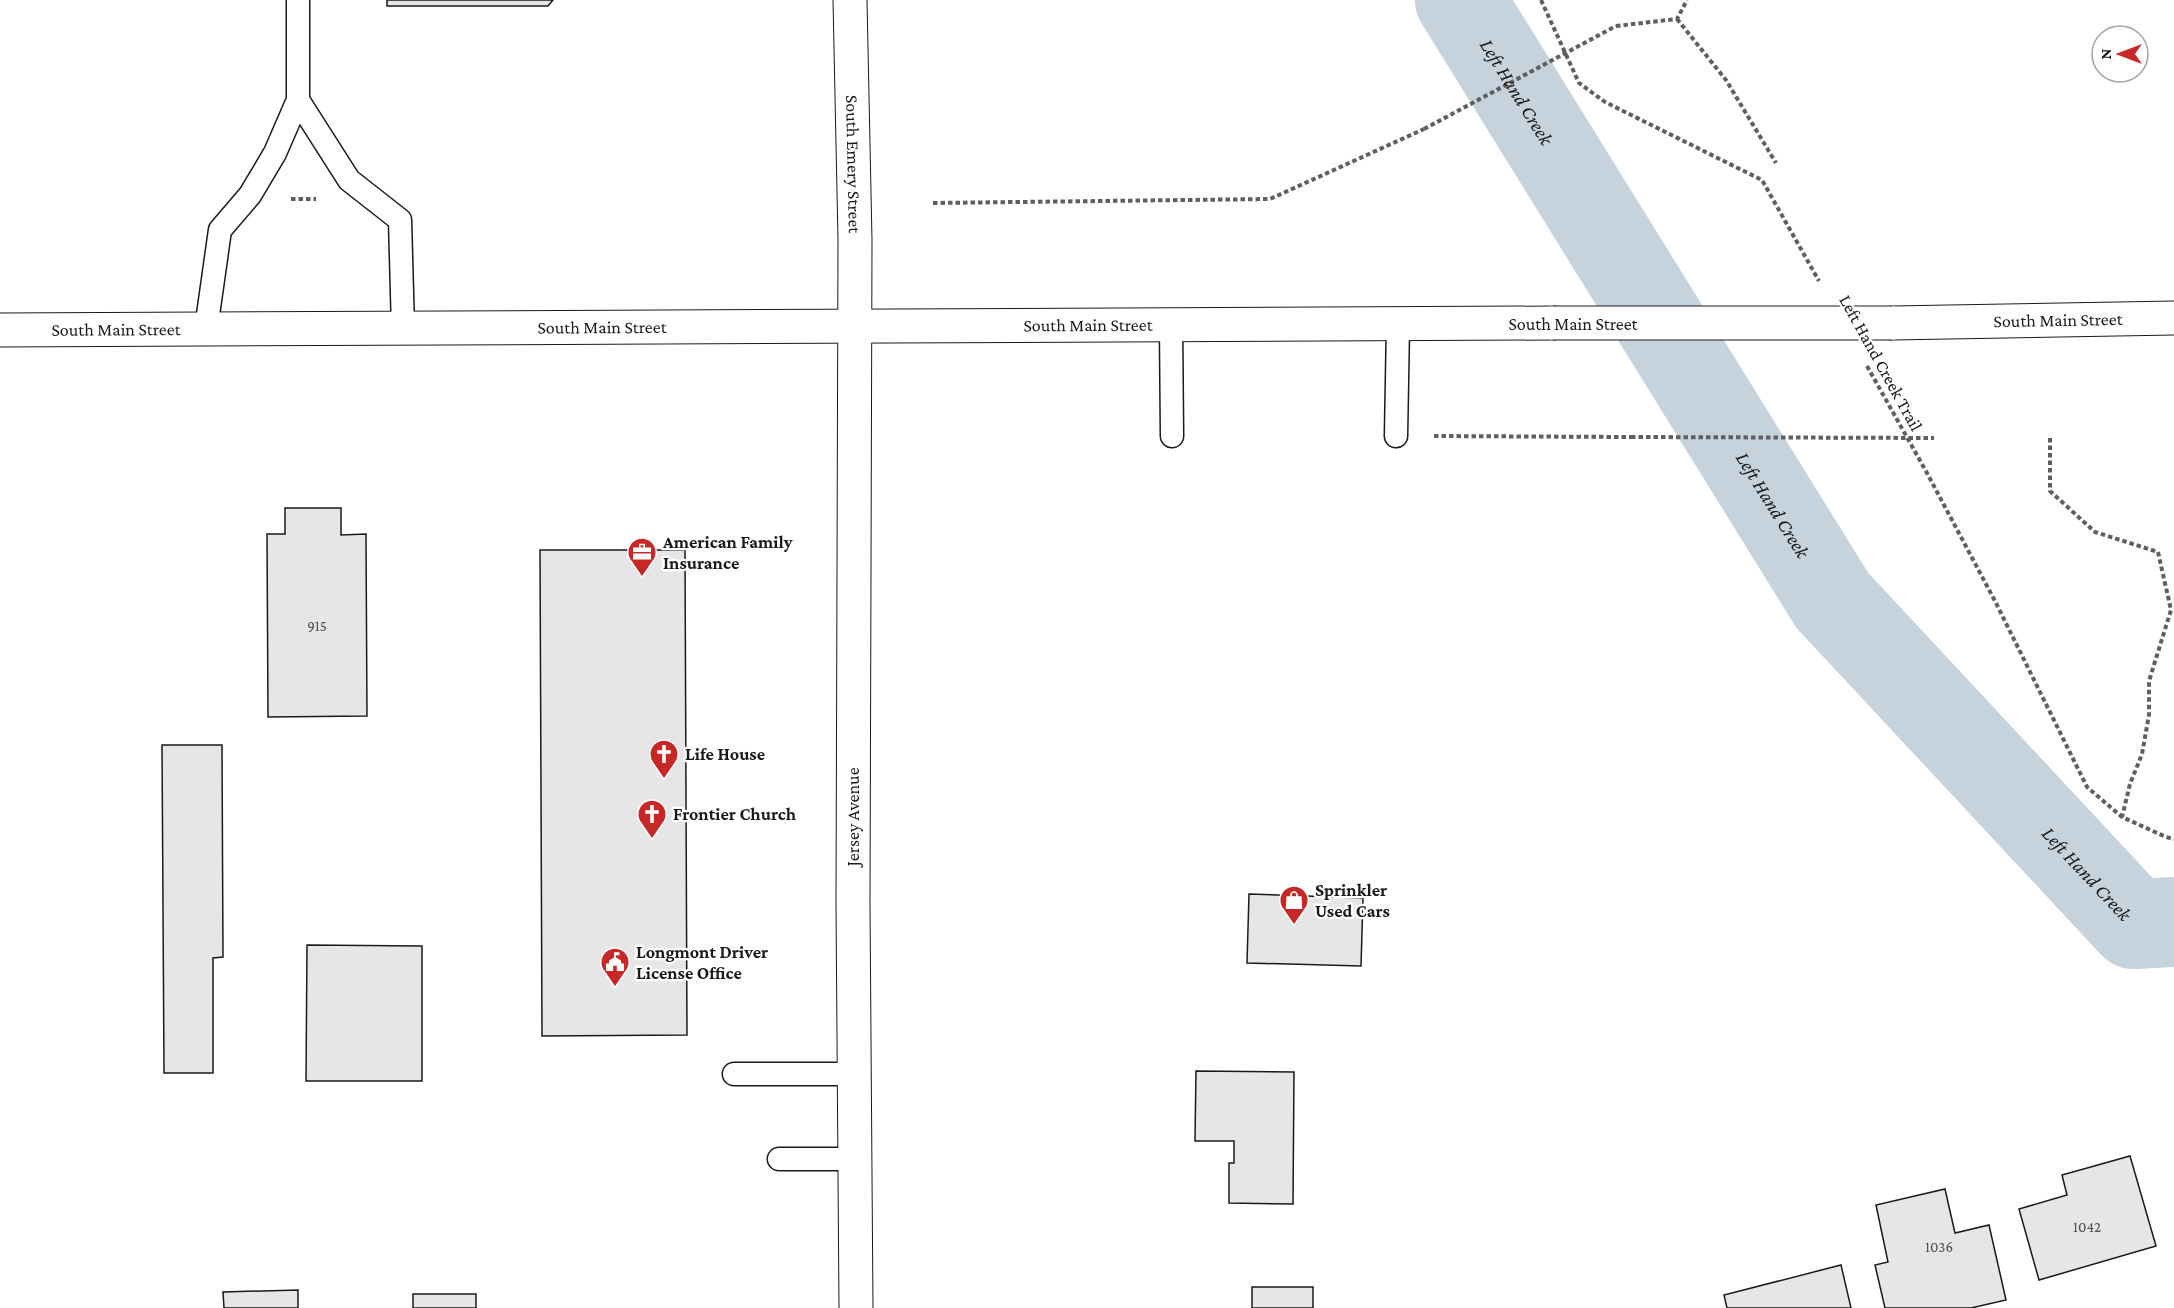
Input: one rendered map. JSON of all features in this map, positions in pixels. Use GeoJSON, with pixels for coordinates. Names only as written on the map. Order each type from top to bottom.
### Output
{"type":"FeatureCollection","features":[{"type":"Feature","properties":{"kind":"main road","name":"South Emery Street"},"geometry":{"type":"LineString","coordinates":[[850,0],[855,326]]}},
{"type":"Feature","properties":{"kind":"main road","name":"South Main Street"},"geometry":{"type":"LineString","coordinates":[[0,330],[1892,323],[2174,318]]}},
{"type":"Feature","properties":{"kind":"main road","name":"Jersey Avenue"},"geometry":{"type":"LineString","coordinates":[[855,326],[853,869],[856,1308]]}},
{"type":"Feature","properties":{"kind":"lane"},"geometry":{"type":"LineString","coordinates":[[206,329],[220,230],[250,195],[270,162],[298,100],[298,0]]}},
{"type":"Feature","properties":{"kind":"lane"},"geometry":{"type":"LineString","coordinates":[[298,100],[349,180],[400,220],[403,329]]}},
{"type":"Feature","properties":{"kind":"lane"},"geometry":{"type":"LineString","coordinates":[[1171,325],[1172,436]]}},
{"type":"Feature","properties":{"kind":"lane"},"geometry":{"type":"LineString","coordinates":[[1396,436],[1398,325]]}},
{"type":"Feature","properties":{"kind":"lane"},"geometry":{"type":"LineString","coordinates":[[734,1074],[855,1074]]}},
{"type":"Feature","properties":{"kind":"lane"},"geometry":{"type":"LineString","coordinates":[[779,1159],[856,1159]]}},
{"type":"Feature","properties":{"kind":"path","name":"Left Hand Creek Trail"},"geometry":{"type":"LineString","coordinates":[[1541,0],[1579,82],[1605,102],[1762,180],[1824,291]]}},
{"type":"Feature","properties":{"kind":"path"},"geometry":{"type":"LineString","coordinates":[[1677,19],[1688,0]]}},
{"type":"Feature","properties":{"kind":"path"},"geometry":{"type":"LineString","coordinates":[[933,203],[1270,200],[1424,129],[1616,26],[1677,19]]}},
{"type":"Feature","properties":{"kind":"path"},"geometry":{"type":"LineString","coordinates":[[1677,19],[1726,80],[1776,163]]}},
{"type":"Feature","properties":{"kind":"path"},"geometry":{"type":"LineString","coordinates":[[290,199],[322,199]]}},
{"type":"Feature","properties":{"kind":"path","name":"Left Hand Creek Trail"},"geometry":{"type":"LineString","coordinates":[[1864,362],[1927,473],[1995,601],[2087,788],[2122,817],[2166,837],[2174,838]]}},
{"type":"Feature","properties":{"kind":"path"},"geometry":{"type":"LineString","coordinates":[[1396,436],[1934,438]]}},
{"type":"Feature","properties":{"kind":"path"},"geometry":{"type":"LineString","coordinates":[[2050,438],[2050,491],[2095,532],[2158,552],[2171,610],[2149,681],[2149,715],[2142,754],[2130,784],[2122,817]]}},
{"type":"Feature","properties":{"kind":"building"},"geometry":{"type":"Polygon","coordinates":[[[387,0],[553,0],[548,6],[387,6],[387,0]]]}},
{"type":"Feature","properties":{"kind":"building"},"geometry":{"type":"Polygon","coordinates":[[[285,508],[341,508],[341,535],[366,534],[367,716],[268,717],[267,534],[285,534],[285,508]]]}},
{"type":"Feature","properties":{"kind":"building"},"geometry":{"type":"Polygon","coordinates":[[[540,550],[685,550],[687,1035],[542,1036],[540,550]]]}},
{"type":"Feature","properties":{"kind":"building"},"geometry":{"type":"Polygon","coordinates":[[[162,745],[222,745],[223,957],[213,958],[213,1073],[164,1073],[162,745]]]}},
{"type":"Feature","properties":{"kind":"building"},"geometry":{"type":"Polygon","coordinates":[[[1249,894],[1363,898],[1361,966],[1247,963],[1249,894]]]}},
{"type":"Feature","properties":{"kind":"building"},"geometry":{"type":"Polygon","coordinates":[[[307,945],[422,946],[422,1081],[306,1081],[307,945]]]}},
{"type":"Feature","properties":{"kind":"building"},"geometry":{"type":"Polygon","coordinates":[[[1196,1071],[1294,1072],[1293,1204],[1229,1203],[1229,1163],[1234,1163],[1234,1141],[1195,1141],[1196,1071]]]}},
{"type":"Feature","properties":{"kind":"building"},"geometry":{"type":"Polygon","coordinates":[[[2130,1156],[2156,1246],[2039,1280],[2019,1209],[2067,1195],[2062,1175],[2130,1156]]]}},
{"type":"Feature","properties":{"kind":"building"},"geometry":{"type":"Polygon","coordinates":[[[1945,1189],[1955,1233],[1989,1225],[2006,1300],[1971,1308],[1885,1308],[1875,1265],[1888,1262],[1876,1205],[1945,1189]]]}},
{"type":"Feature","properties":{"kind":"building"},"geometry":{"type":"Polygon","coordinates":[[[1841,1265],[1851,1308],[1727,1308],[1724,1295],[1841,1265]]]}},
{"type":"Feature","properties":{"kind":"building"},"geometry":{"type":"Polygon","coordinates":[[[1252,1287],[1313,1287],[1313,1308],[1252,1308],[1252,1287]]]}},
{"type":"Feature","properties":{"kind":"building"},"geometry":{"type":"Polygon","coordinates":[[[298,1290],[298,1308],[224,1308],[223,1292],[298,1290]]]}},
{"type":"Feature","properties":{"kind":"building"},"geometry":{"type":"Polygon","coordinates":[[[413,1294],[476,1294],[476,1308],[413,1308],[413,1294]]]}},
{"type":"Feature","properties":{"kind":"waterway","name":"Left Hand Creek"},"geometry":{"type":"LineString","coordinates":[[1460,0],[1832,600],[2134,924],[2174,922]]}},
{"type":"Feature","properties":{"kind":"place","name":"American Family Insurance"},"geometry":{"type":"Point","coordinates":[642,578]}},
{"type":"Feature","properties":{"kind":"place","name":"Life House"},"geometry":{"type":"Point","coordinates":[664,780]}},
{"type":"Feature","properties":{"kind":"place","name":"Frontier Church"},"geometry":{"type":"Point","coordinates":[652,840]}},
{"type":"Feature","properties":{"kind":"place","name":"Sprinkler Used Cars"},"geometry":{"type":"Point","coordinates":[1294,926]}},
{"type":"Feature","properties":{"kind":"place","name":"Longmont Driver License Office"},"geometry":{"type":"Point","coordinates":[615,988]}}]}
